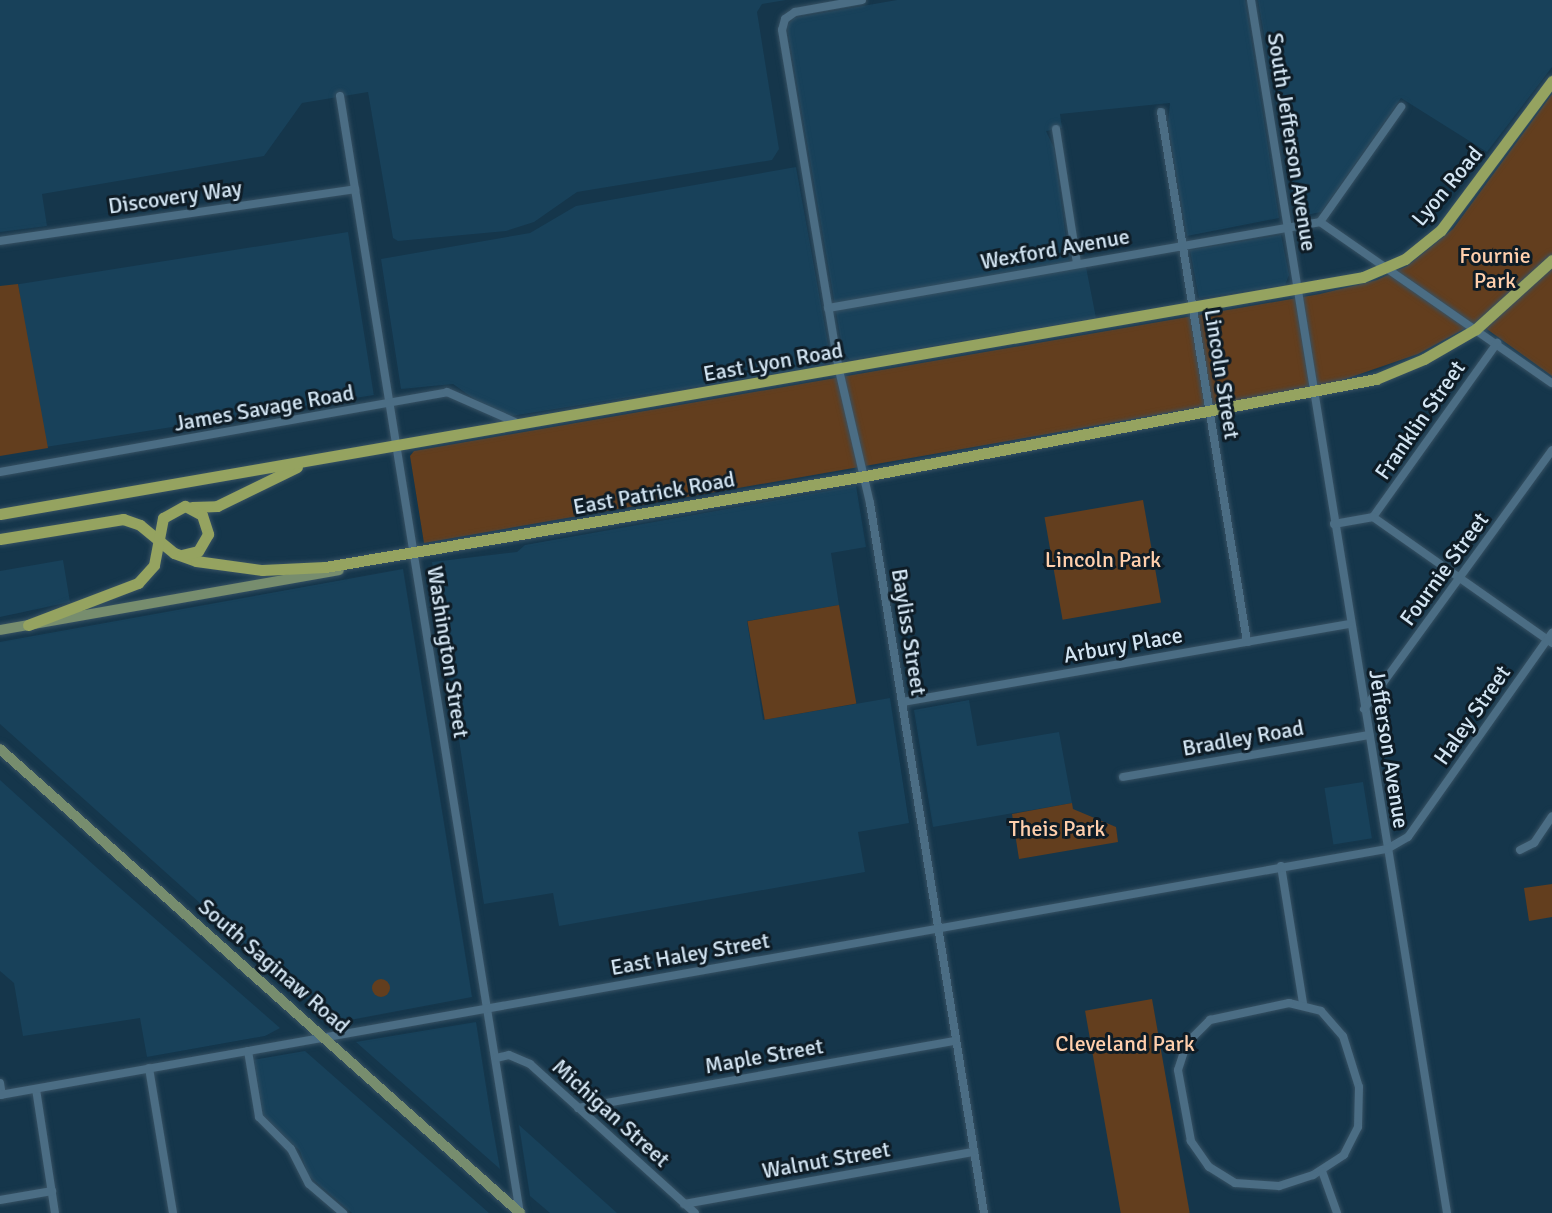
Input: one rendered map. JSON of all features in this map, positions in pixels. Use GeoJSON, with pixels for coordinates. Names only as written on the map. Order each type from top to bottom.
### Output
{"type":"FeatureCollection","features":[{"type":"Feature","properties":{"kind":"highway","name":"Lyon Road"},"geometry":{"type":"LineString","coordinates":[[1298,291],[1388,267],[1423,245],[1456,213],[1552,81]]}},
{"type":"Feature","properties":{"kind":"highway","name":"East Patrick Road"},"geometry":{"type":"LineString","coordinates":[[373,562],[1315,394],[1401,369],[1476,329],[1552,260]]}},
{"type":"Feature","properties":{"kind":"highway","name":"East Lyon Road"},"geometry":{"type":"LineString","coordinates":[[0,514],[1298,291]]}},
{"type":"Feature","properties":{"kind":"highway"},"geometry":{"type":"LineString","coordinates":[[28,625],[96,602],[144,578],[162,542],[163,518],[175,508],[217,506],[312,460]]}},
{"type":"Feature","properties":{"kind":"highway"},"geometry":{"type":"LineString","coordinates":[[174,553],[194,553],[207,539],[205,519],[190,507]]}},
{"type":"Feature","properties":{"kind":"highway"},"geometry":{"type":"LineString","coordinates":[[0,539],[55,534],[118,519],[140,525],[174,553],[270,571],[373,562]]}},
{"type":"Feature","properties":{"kind":"highway"},"geometry":{"type":"LineString","coordinates":[[88,617],[96,602]]}},
{"type":"Feature","properties":{"kind":"main road","name":"East Patrick Road"},"geometry":{"type":"LineString","coordinates":[[0,630],[88,617],[373,562]]}},
{"type":"Feature","properties":{"kind":"main road","name":"South Saginaw Road"},"geometry":{"type":"LineString","coordinates":[[0,749],[520,1213]]}},
{"type":"Feature","properties":{"kind":"street","name":"Bayliss Street"},"geometry":{"type":"LineString","coordinates":[[862,0],[788,16],[782,30],[839,370],[865,476],[984,1213]]}},
{"type":"Feature","properties":{"kind":"street","name":"South Jefferson Avenue"},"geometry":{"type":"LineString","coordinates":[[1251,0],[1298,291]]}},
{"type":"Feature","properties":{"kind":"street","name":"Washington Street"},"geometry":{"type":"LineString","coordinates":[[340,96],[520,1213]]}},
{"type":"Feature","properties":{"kind":"street"},"geometry":{"type":"LineString","coordinates":[[1401,107],[1320,222],[1552,383]]}},
{"type":"Feature","properties":{"kind":"street","name":"Lincoln Street"},"geometry":{"type":"LineString","coordinates":[[1161,112],[1247,642]]}},
{"type":"Feature","properties":{"kind":"street"},"geometry":{"type":"LineString","coordinates":[[1056,129],[1077,263]]}},
{"type":"Feature","properties":{"kind":"street","name":"Discovery Way"},"geometry":{"type":"LineString","coordinates":[[0,241],[355,189]]}},
{"type":"Feature","properties":{"kind":"street","name":"Wexford Avenue"},"geometry":{"type":"LineString","coordinates":[[828,308],[1288,225],[1320,222]]}},
{"type":"Feature","properties":{"kind":"street","name":"Jefferson Avenue"},"geometry":{"type":"LineString","coordinates":[[1298,291],[1447,1213]]}},
{"type":"Feature","properties":{"kind":"street","name":"Franklin Street"},"geometry":{"type":"LineString","coordinates":[[1373,517],[1497,343]]}},
{"type":"Feature","properties":{"kind":"street","name":"James Savage Road"},"geometry":{"type":"LineString","coordinates":[[0,472],[389,402],[458,394],[494,415],[527,425]]}},
{"type":"Feature","properties":{"kind":"street","name":"Fournie Street"},"geometry":{"type":"LineString","coordinates":[[1364,709],[1552,450]]}},
{"type":"Feature","properties":{"kind":"street"},"geometry":{"type":"LineString","coordinates":[[1334,524],[1373,517],[1550,639]]}},
{"type":"Feature","properties":{"kind":"street","name":"Arbury Place"},"geometry":{"type":"LineString","coordinates":[[902,702],[1350,624]]}},
{"type":"Feature","properties":{"kind":"street","name":"Haley Street"},"geometry":{"type":"LineString","coordinates":[[1387,849],[1408,837],[1550,639]]}},
{"type":"Feature","properties":{"kind":"street","name":"Bradley Road"},"geometry":{"type":"LineString","coordinates":[[1123,777],[1369,735]]}},
{"type":"Feature","properties":{"kind":"street"},"geometry":{"type":"LineString","coordinates":[[1520,850],[1534,843],[1552,816]]}},
{"type":"Feature","properties":{"kind":"street","name":"East Haley Street"},"geometry":{"type":"LineString","coordinates":[[1,1095],[1387,849]]}},
{"type":"Feature","properties":{"kind":"street"},"geometry":{"type":"LineString","coordinates":[[1281,866],[1303,1003]]}},
{"type":"Feature","properties":{"kind":"street"},"geometry":{"type":"LineString","coordinates":[[1303,1003],[1321,1011],[1343,1036],[1360,1098],[1352,1142],[1322,1171],[1279,1186],[1247,1185],[1221,1177],[1198,1156],[1178,1095],[1178,1070],[1198,1027],[1223,1016],[1303,1003]]}},
{"type":"Feature","properties":{"kind":"street","name":"Maple Street"},"geometry":{"type":"LineString","coordinates":[[578,1108],[956,1041]]}},
{"type":"Feature","properties":{"kind":"street"},"geometry":{"type":"LineString","coordinates":[[248,1051],[259,1117],[291,1149],[309,1184],[343,1213]]}},
{"type":"Feature","properties":{"kind":"street","name":"Michigan Street"},"geometry":{"type":"LineString","coordinates":[[496,1058],[509,1055],[530,1064],[695,1213]]}},
{"type":"Feature","properties":{"kind":"street"},"geometry":{"type":"LineString","coordinates":[[149,1068],[173,1213]]}},
{"type":"Feature","properties":{"kind":"street"},"geometry":{"type":"LineString","coordinates":[[0,1083],[1,1095]]}},
{"type":"Feature","properties":{"kind":"street"},"geometry":{"type":"LineString","coordinates":[[36,1089],[55,1213]]}},
{"type":"Feature","properties":{"kind":"street","name":"Walnut Street"},"geometry":{"type":"LineString","coordinates":[[684,1204],[974,1152]]}},
{"type":"Feature","properties":{"kind":"street"},"geometry":{"type":"LineString","coordinates":[[1322,1171],[1337,1213]]}},
{"type":"Feature","properties":{"kind":"street"},"geometry":{"type":"LineString","coordinates":[[0,1200],[52,1191]]}},
{"type":"Feature","properties":{"kind":"shaded area"},"geometry":{"type":"Polygon","coordinates":[[[0,0],[786,0],[762,4],[757,12],[779,149],[772,160],[577,192],[534,222],[506,231],[398,241],[393,238],[368,92],[302,103],[264,156],[42,194],[47,226],[0,232],[0,0]]]}},
{"type":"Feature","properties":{"kind":"shaded area"},"geometry":{"type":"Polygon","coordinates":[[[897,0],[1245,0],[1279,218],[1187,236],[1168,123],[1170,103],[1060,114],[1062,128],[1046,131],[1054,148],[1070,270],[1086,267],[1096,318],[850,360],[843,352],[787,26],[794,18],[897,0]]]}},
{"type":"Feature","properties":{"kind":"shaded area"},"geometry":{"type":"Polygon","coordinates":[[[1258,0],[1552,0],[1552,67],[1487,152],[1401,98],[1321,212],[1296,217],[1258,0]]]}},
{"type":"Feature","properties":{"kind":"shaded area"},"geometry":{"type":"Polygon","coordinates":[[[796,167],[830,355],[824,366],[511,416],[493,412],[453,384],[401,389],[381,259],[530,233],[576,206],[796,167]]]}},
{"type":"Feature","properties":{"kind":"shaded area"},"geometry":{"type":"Polygon","coordinates":[[[348,232],[374,395],[44,447],[18,284],[348,232]]]}},
{"type":"Feature","properties":{"kind":"shaded area"},"geometry":{"type":"Polygon","coordinates":[[[1281,235],[1289,275],[1285,285],[1199,298],[1190,250],[1281,235]]]}},
{"type":"Feature","properties":{"kind":"shaded area"},"geometry":{"type":"Polygon","coordinates":[[[856,486],[866,547],[831,553],[839,605],[747,621],[763,720],[890,698],[909,823],[858,832],[865,872],[559,926],[553,893],[484,904],[432,562],[517,552],[525,545],[856,486]]]}},
{"type":"Feature","properties":{"kind":"shaded area"},"geometry":{"type":"Polygon","coordinates":[[[63,560],[70,602],[0,617],[0,571],[63,560]]]}},
{"type":"Feature","properties":{"kind":"shaded area"},"geometry":{"type":"Polygon","coordinates":[[[403,569],[472,997],[334,1023],[0,724],[0,642],[403,569]]]}},
{"type":"Feature","properties":{"kind":"shaded area"},"geometry":{"type":"Polygon","coordinates":[[[969,700],[977,746],[1059,732],[1072,803],[933,827],[914,710],[969,700]]]}},
{"type":"Feature","properties":{"kind":"shaded area"},"geometry":{"type":"Polygon","coordinates":[[[0,780],[280,1028],[265,1036],[147,1057],[140,1018],[23,1036],[14,983],[0,971],[0,780]]]}},
{"type":"Feature","properties":{"kind":"shaded area"},"geometry":{"type":"Polygon","coordinates":[[[1363,782],[1372,838],[1333,844],[1324,788],[1363,782]]]}},
{"type":"Feature","properties":{"kind":"shaded area"},"geometry":{"type":"Polygon","coordinates":[[[476,1022],[490,1112],[500,1169],[356,1042],[476,1022]]]}},
{"type":"Feature","properties":{"kind":"shaded area"},"geometry":{"type":"Polygon","coordinates":[[[305,1051],[489,1213],[352,1213],[308,1175],[300,1151],[263,1115],[252,1060],[305,1051]]]}},
{"type":"Feature","properties":{"kind":"shaded area"},"geometry":{"type":"Polygon","coordinates":[[[519,1125],[617,1213],[550,1213],[530,1196],[519,1125]]]}},
{"type":"Feature","properties":{"kind":"green space","name":"Fournie Park"},"geometry":{"type":"Polygon","coordinates":[[[1552,94],[1552,376],[1477,322],[1418,354],[1328,385],[424,543],[410,456],[414,451],[1320,294],[1377,280],[1407,266],[1453,229],[1552,94]]]}},
{"type":"Feature","properties":{"kind":"green space"},"geometry":{"type":"Polygon","coordinates":[[[18,284],[48,448],[0,456],[0,286],[18,284]]]}},
{"type":"Feature","properties":{"kind":"green space","name":"Lincoln Park"},"geometry":{"type":"Polygon","coordinates":[[[1143,500],[1161,602],[1063,620],[1045,517],[1143,500]]]}},
{"type":"Feature","properties":{"kind":"green space"},"geometry":{"type":"Polygon","coordinates":[[[839,605],[856,703],[765,720],[747,621],[839,605]]]}},
{"type":"Feature","properties":{"kind":"green space","name":"Theis Park"},"geometry":{"type":"Polygon","coordinates":[[[1072,803],[1073,809],[1116,827],[1118,842],[1019,859],[1012,814],[1072,803]]]}},
{"type":"Feature","properties":{"kind":"green space"},"geometry":{"type":"Polygon","coordinates":[[[1552,884],[1552,917],[1529,921],[1524,888],[1552,884]]]}},
{"type":"Feature","properties":{"kind":"green space"},"geometry":{"type":"Polygon","coordinates":[[[381,979],[390,988],[381,997],[372,988],[381,979]]]}},
{"type":"Feature","properties":{"kind":"green space","name":"Cleveland Park"},"geometry":{"type":"Polygon","coordinates":[[[1152,999],[1190,1213],[1121,1213],[1085,1011],[1152,999]]]}}]}
